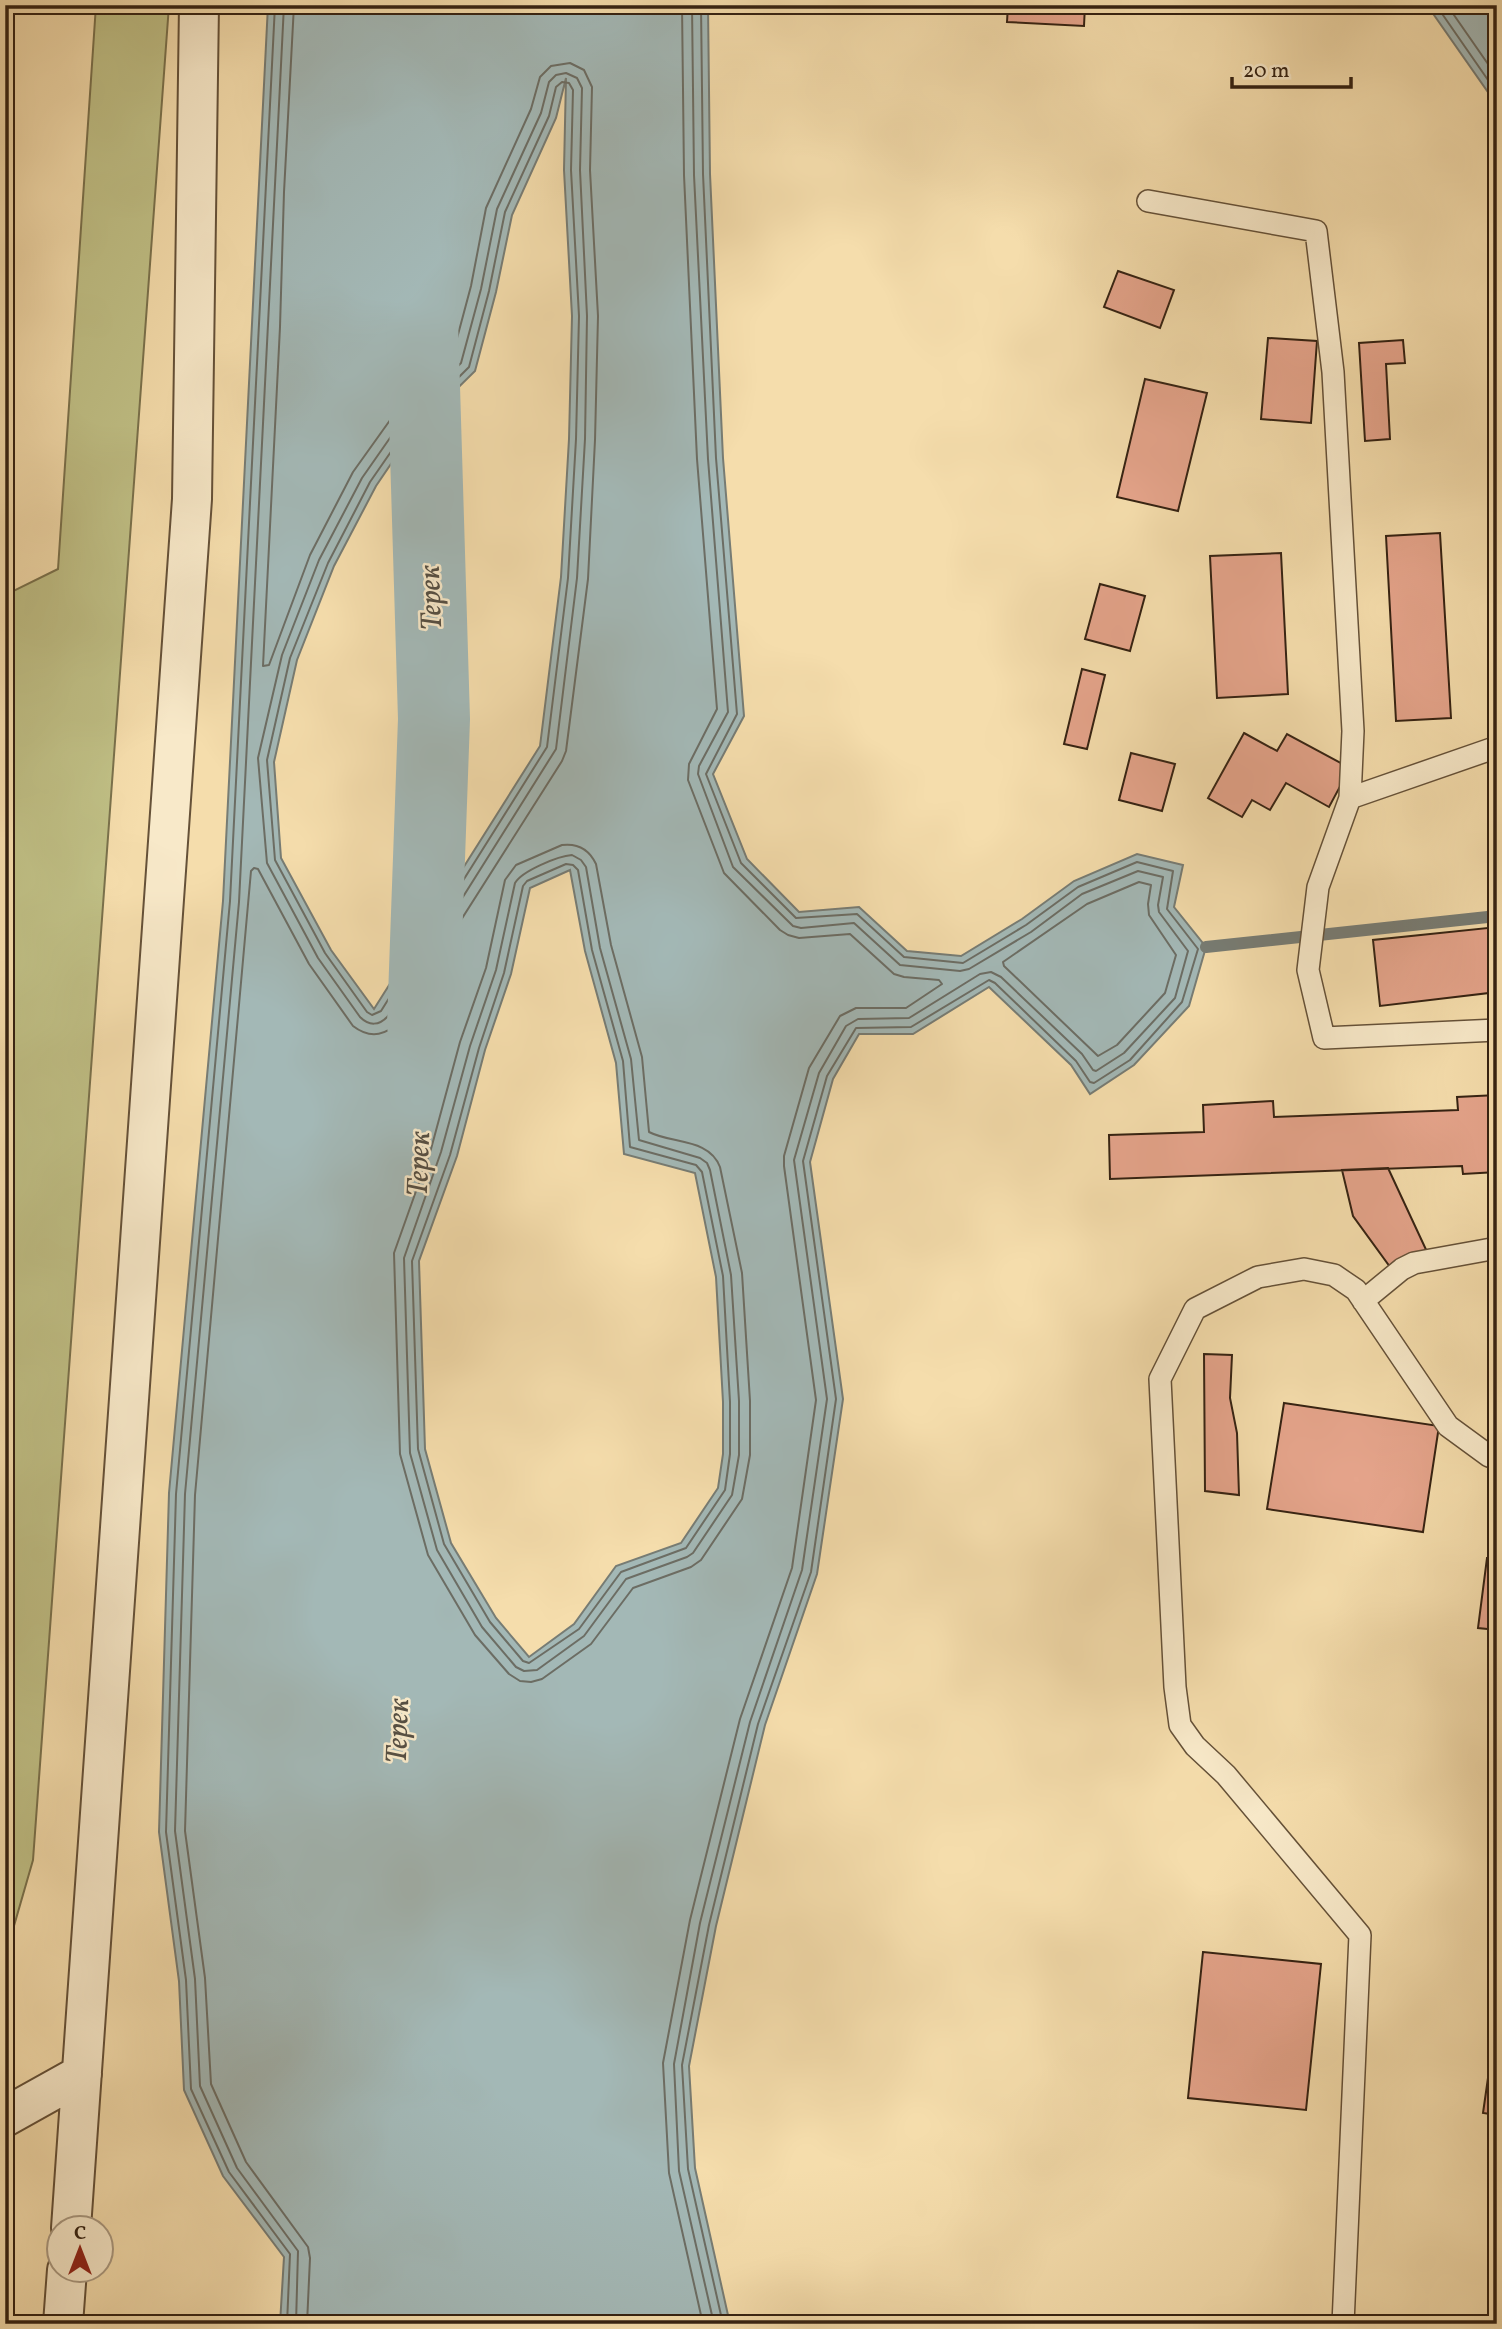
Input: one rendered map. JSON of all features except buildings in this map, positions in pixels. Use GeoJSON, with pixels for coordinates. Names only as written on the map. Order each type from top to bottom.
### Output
{"type":"FeatureCollection","features":[{"type":"Feature","properties":{"kind":"street"},"geometry":{"type":"LineString","coordinates":[[72,2214],[192,499],[199,5]]}},
{"type":"Feature","properties":{"kind":"street"},"geometry":{"type":"LineString","coordinates":[[5,2117],[82,2074]]}},
{"type":"Feature","properties":{"kind":"street"},"geometry":{"type":"LineString","coordinates":[[63,2324],[66,2284]]}},
{"type":"Feature","properties":{"kind":"lane"},"geometry":{"type":"LineString","coordinates":[[1148,201],[1316,231],[1333,372],[1353,731],[1350,798],[1318,887],[1308,970],[1324,1038],[1497,1030]]}},
{"type":"Feature","properties":{"kind":"lane"},"geometry":{"type":"LineString","coordinates":[[1350,798],[1497,747]]}},
{"type":"Feature","properties":{"kind":"lane"},"geometry":{"type":"LineString","coordinates":[[1363,1301],[1413,1263],[1497,1248]]}},
{"type":"Feature","properties":{"kind":"lane"},"geometry":{"type":"LineString","coordinates":[[1343,2324],[1360,1935],[1226,1774],[1195,1746],[1180,1725],[1175,1688],[1160,1379],[1195,1309],[1258,1277],[1304,1269],[1334,1275],[1356,1290],[1448,1426],[1497,1459]]}},
{"type":"Feature","properties":{"kind":"green space"},"geometry":{"type":"Polygon","coordinates":[[[96,5],[169,5],[33,1860],[5,1957],[5,595],[58,569],[96,5]]]}},
{"type":"Feature","properties":{"kind":"water"},"geometry":{"type":"Polygon","coordinates":[[[268,5],[708,5],[710,174],[723,458],[744,716],[713,774],[747,859],[799,912],[859,907],[907,951],[961,956],[1022,919],[1074,881],[1137,854],[1183,865],[1174,907],[1206,947],[1189,1006],[1134,1065],[1090,1094],[1071,1065],[989,987],[913,1034],[859,1034],[833,1079],[810,1162],[843,1399],[817,1574],[765,1725],[716,1926],[689,2066],[695,2168],[730,2324],[280,2324],[284,2257],[223,2176],[184,2090],[179,1981],[159,1832],[169,1493],[223,901],[268,5]],[[566,78],[556,118],[512,215],[496,292],[475,371],[412,433],[376,486],[334,566],[297,660],[274,762],[281,858],[331,950],[374,1009],[540,746],[561,577],[569,439],[572,316],[564,170],[566,78]],[[570,870],[530,888],[511,974],[485,1050],[457,1156],[419,1261],[425,1449],[451,1543],[496,1618],[529,1657],[574,1624],[616,1566],[681,1543],[718,1488],[723,1454],[716,1277],[695,1173],[624,1154],[616,1063],[585,951],[570,870]]]}},
{"type":"Feature","properties":{"kind":"water"},"geometry":{"type":"Polygon","coordinates":[[[1427,5],[1497,5],[1497,105],[1427,5]]]}},
{"type":"Feature","properties":{"kind":"waterway","name":"Терек"},"geometry":{"type":"LineString","coordinates":[[422,320],[434,719],[423,1025]]}},
{"type":"Feature","properties":{"kind":"waterway"},"geometry":{"type":"LineString","coordinates":[[1206,947],[1497,916]]}}]}
